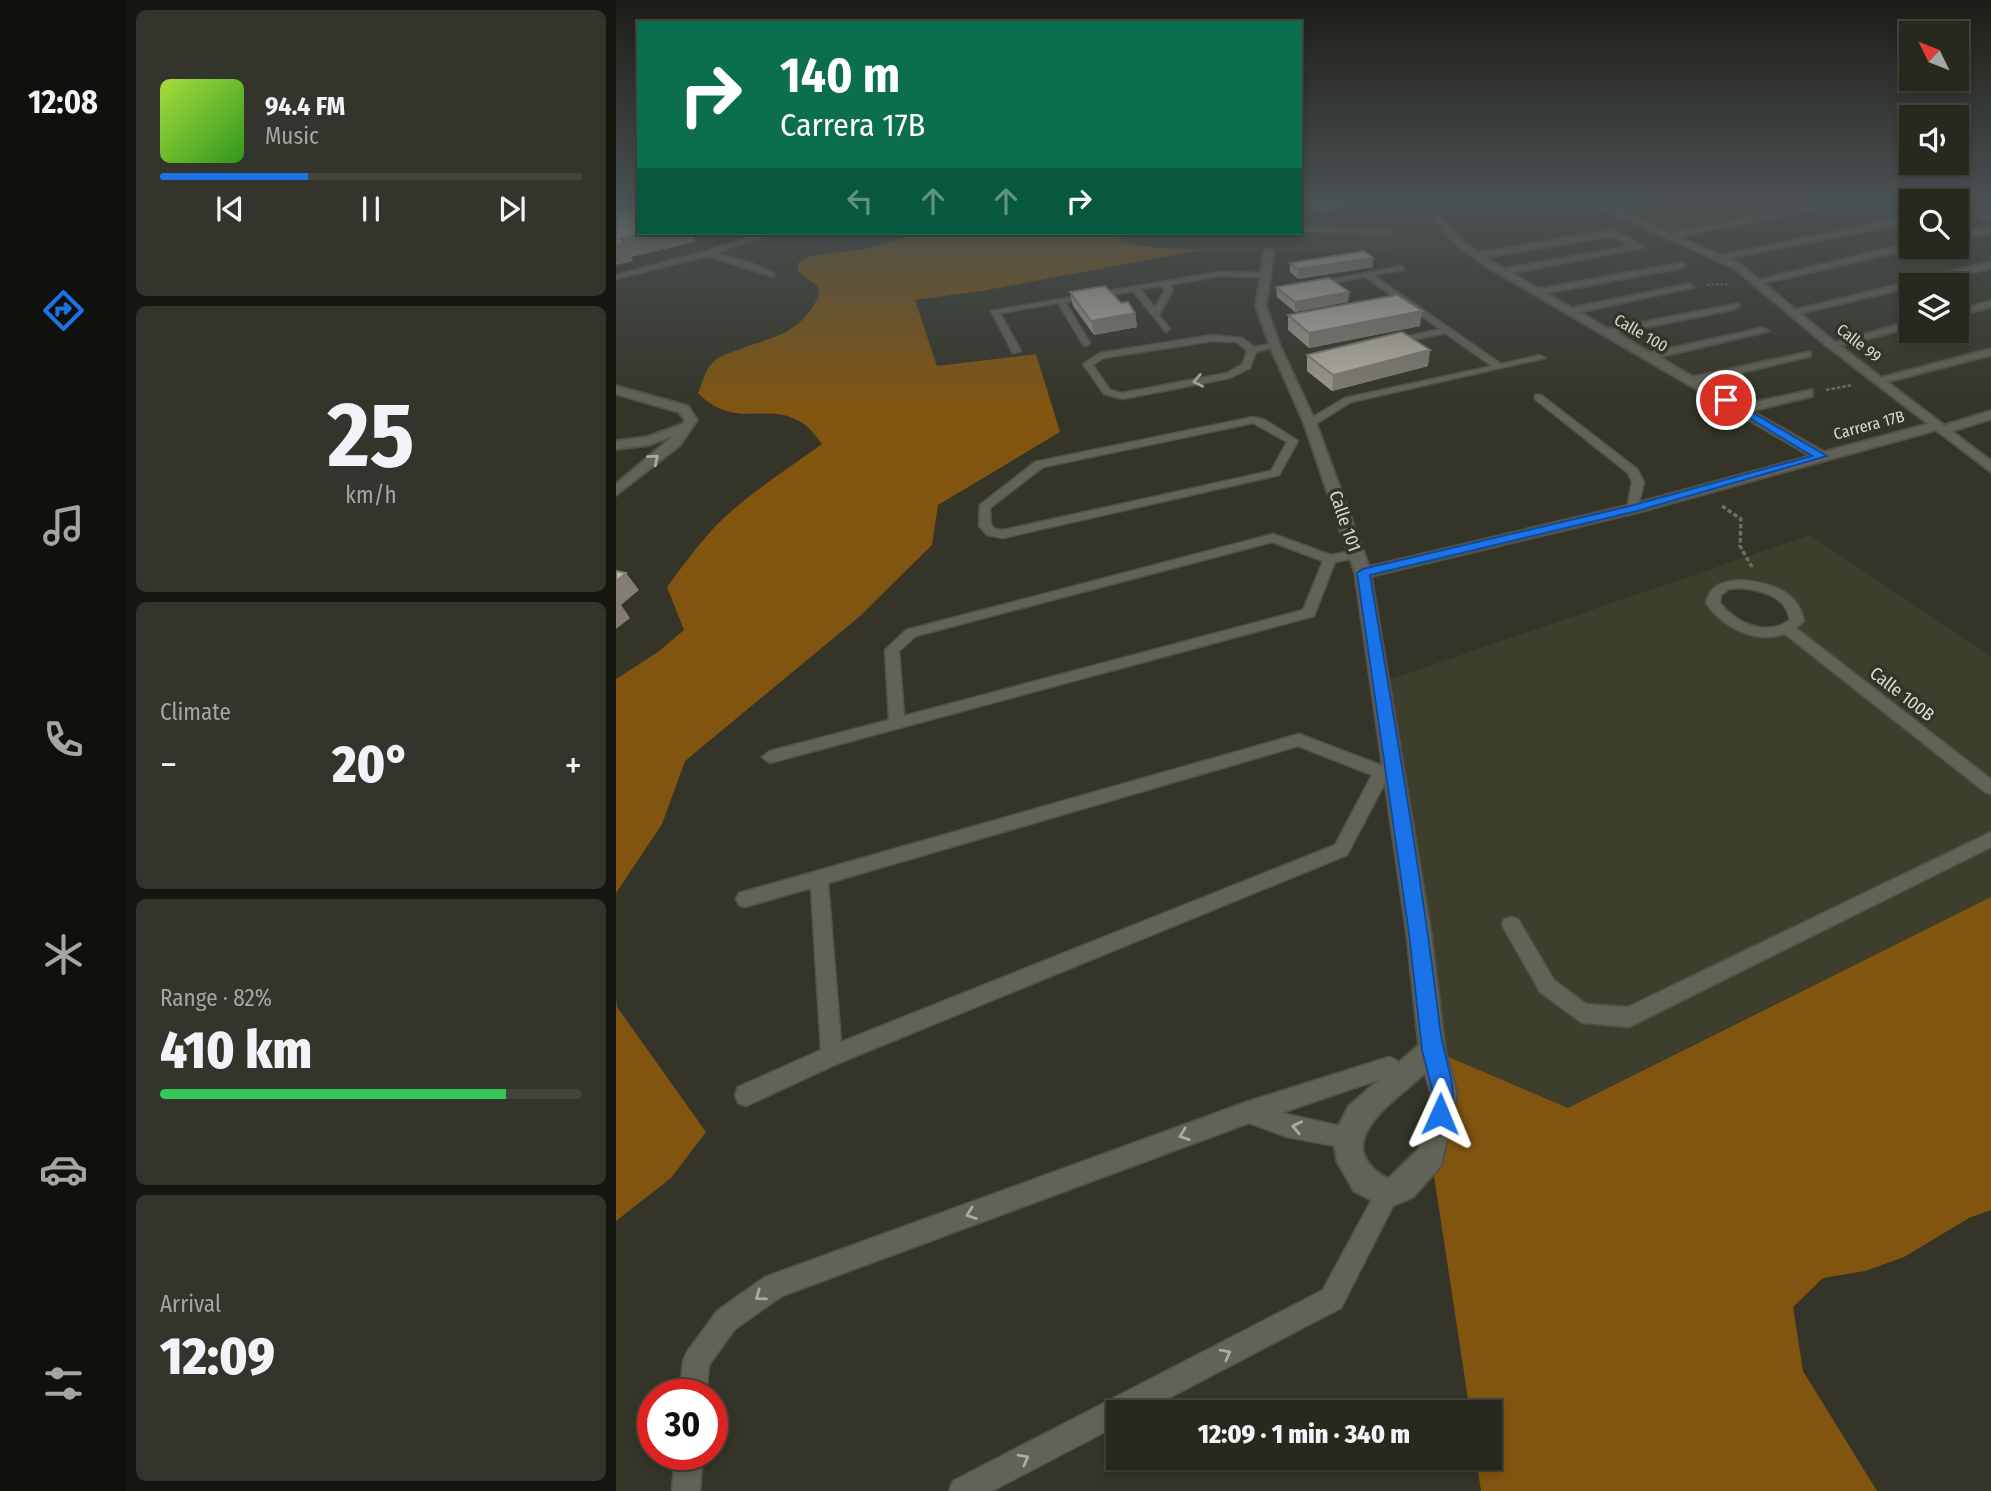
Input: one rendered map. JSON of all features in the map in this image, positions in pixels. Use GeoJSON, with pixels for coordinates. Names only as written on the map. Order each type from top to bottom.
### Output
{"type":"FeatureCollection","features":[{"type":"Feature","properties":{"kind":"street","name":"Calle 101"},"geometry":{"type":"LineString","coordinates":[[1265,270],[1261,306],[1275,346],[1312,430],[1363,573],[1380,667],[1387,771],[1419,934],[1432,1050],[1444,1093],[1432,1156],[1403,1186],[1387,1194]]}},
{"type":"Feature","properties":{"kind":"street","name":"Calle 100"},"geometry":{"type":"LineString","coordinates":[[1498,270],[1821,456]]}},
{"type":"Feature","properties":{"kind":"street"},"geometry":{"type":"LineString","coordinates":[[1502,272],[1515,270]]}},
{"type":"Feature","properties":{"kind":"street"},"geometry":{"type":"LineString","coordinates":[[1537,292],[1656,270]]}},
{"type":"Feature","properties":{"kind":"street","name":"Calle 99"},"geometry":{"type":"LineString","coordinates":[[1741,270],[1832,345],[1991,468]]}},
{"type":"Feature","properties":{"kind":"street"},"geometry":{"type":"LineString","coordinates":[[1755,282],[1809,270]]}},
{"type":"Feature","properties":{"kind":"street"},"geometry":{"type":"LineString","coordinates":[[1792,312],[1972,270]]}},
{"type":"Feature","properties":{"kind":"street"},"geometry":{"type":"LineString","coordinates":[[1570,311],[1689,287]]}},
{"type":"Feature","properties":{"kind":"street"},"geometry":{"type":"LineString","coordinates":[[1969,310],[1991,304]]}},
{"type":"Feature","properties":{"kind":"street"},"geometry":{"type":"LineString","coordinates":[[1608,332],[1734,306]]}},
{"type":"Feature","properties":{"kind":"street"},"geometry":{"type":"LineString","coordinates":[[1832,345],[1899,327]]}},
{"type":"Feature","properties":{"kind":"street"},"geometry":{"type":"LineString","coordinates":[[1650,356],[1763,331]]}},
{"type":"Feature","properties":{"kind":"street"},"geometry":{"type":"LineString","coordinates":[[1878,380],[1991,352]]}},
{"type":"Feature","properties":{"kind":"street"},"geometry":{"type":"LineString","coordinates":[[1692,381],[1806,354]]}},
{"type":"Feature","properties":{"kind":"street"},"geometry":{"type":"LineString","coordinates":[[616,390],[684,409],[691,419],[674,443],[616,491]]}},
{"type":"Feature","properties":{"kind":"street"},"geometry":{"type":"LineString","coordinates":[[1744,410],[1808,393]]}},
{"type":"Feature","properties":{"kind":"street","name":"Carrera 17B"},"geometry":{"type":"LineString","coordinates":[[1363,573],[1633,509],[1821,456],[1991,415]]}},
{"type":"Feature","properties":{"kind":"street"},"geometry":{"type":"LineString","coordinates":[[616,445],[649,441],[689,425]]}},
{"type":"Feature","properties":{"kind":"street"},"geometry":{"type":"LineString","coordinates":[[1387,1194],[1364,1181],[1351,1161],[1347,1137],[1359,1116],[1432,1050]]}},
{"type":"Feature","properties":{"kind":"lane"},"geometry":{"type":"LineString","coordinates":[[616,276],[642,270]]}},
{"type":"Feature","properties":{"kind":"lane"},"geometry":{"type":"LineString","coordinates":[[759,270],[771,275]]}},
{"type":"Feature","properties":{"kind":"lane"},"geometry":{"type":"LineString","coordinates":[[1310,285],[1393,270]]}},
{"type":"Feature","properties":{"kind":"lane"},"geometry":{"type":"LineString","coordinates":[[1016,351],[995,311],[1219,274],[1264,275]]}},
{"type":"Feature","properties":{"kind":"lane"},"geometry":{"type":"LineString","coordinates":[[1367,275],[1498,366]]}},
{"type":"Feature","properties":{"kind":"lane"},"geometry":{"type":"LineString","coordinates":[[1155,315],[1168,290],[1164,284]]}},
{"type":"Feature","properties":{"kind":"lane"},"geometry":{"type":"LineString","coordinates":[[1135,288],[1166,329]]}},
{"type":"Feature","properties":{"kind":"lane"},"geometry":{"type":"LineString","coordinates":[[1060,300],[1086,342]]}},
{"type":"Feature","properties":{"kind":"lane"},"geometry":{"type":"LineString","coordinates":[[1392,303],[1405,301]]}},
{"type":"Feature","properties":{"kind":"lane"},"geometry":{"type":"LineString","coordinates":[[1384,344],[1448,330]]}},
{"type":"Feature","properties":{"kind":"lane"},"geometry":{"type":"LineString","coordinates":[[1252,350],[1247,366],[1230,375],[1122,396],[1107,392],[1088,364],[1101,356],[1212,338],[1239,340],[1252,350],[1275,346]]}},
{"type":"Feature","properties":{"kind":"lane"},"geometry":{"type":"LineString","coordinates":[[1293,441],[1261,422],[1252,420],[1039,464],[984,507],[985,526],[991,532],[1003,534],[1275,472],[1293,441],[1312,430],[1348,400],[1540,358]]}},
{"type":"Feature","properties":{"kind":"lane"},"geometry":{"type":"LineString","coordinates":[[1538,397],[1633,471],[1638,482],[1633,509]]}},
{"type":"Feature","properties":{"kind":"lane"},"geometry":{"type":"LineString","coordinates":[[897,724],[892,650],[911,633],[1273,538],[1330,559],[1357,554]]}},
{"type":"Feature","properties":{"kind":"lane"},"geometry":{"type":"LineString","coordinates":[[770,757],[1309,613],[1330,559]]}},
{"type":"Feature","properties":{"kind":"lane"},"geometry":{"type":"LineString","coordinates":[[1756,585],[1774,590],[1788,600],[1797,611],[1797,621],[1788,629],[1773,633],[1734,625],[1720,615],[1713,603],[1715,593],[1725,586],[1756,585]]}},
{"type":"Feature","properties":{"kind":"lane","name":"Calle 100B"},"geometry":{"type":"LineString","coordinates":[[1788,629],[1991,788]]}},
{"type":"Feature","properties":{"kind":"lane"},"geometry":{"type":"LineString","coordinates":[[746,899],[1300,740],[1387,771],[1341,850],[832,1056],[746,1095]]}},
{"type":"Feature","properties":{"kind":"lane"},"geometry":{"type":"LineString","coordinates":[[1511,925],[1547,986],[1583,1013],[1629,1017],[1991,839]]}},
{"type":"Feature","properties":{"kind":"lane"},"geometry":{"type":"LineString","coordinates":[[819,878],[832,1056]]}},
{"type":"Feature","properties":{"kind":"lane"},"geometry":{"type":"LineString","coordinates":[[694,1379],[696,1361],[726,1320],[774,1286],[1249,1112],[1389,1067]]}},
{"type":"Feature","properties":{"kind":"lane"},"geometry":{"type":"LineString","coordinates":[[1249,1112],[1287,1126],[1347,1137]]}},
{"type":"Feature","properties":{"kind":"lane"},"geometry":{"type":"LineString","coordinates":[[963,1491],[1332,1299],[1387,1194]]}},
{"type":"Feature","properties":{"kind":"lane"},"geometry":{"type":"LineString","coordinates":[[686,1491],[688,1470]]}},
{"type":"Feature","properties":{"kind":"path"},"geometry":{"type":"LineString","coordinates":[[1689,287],[1755,282]]}},
{"type":"Feature","properties":{"kind":"path"},"geometry":{"type":"LineString","coordinates":[[1808,393],[1878,380]]}},
{"type":"Feature","properties":{"kind":"path"},"geometry":{"type":"LineString","coordinates":[[1700,490],[1741,519],[1740,546],[1754,571],[1756,585]]}},
{"type":"Feature","properties":{"kind":"shaded area"},"geometry":{"type":"Polygon","coordinates":[[[798,270],[1096,270],[915,300],[937,366],[1036,354],[1060,432],[938,505],[932,545],[859,617],[685,761],[662,824],[616,893],[616,679],[658,652],[684,630],[667,587],[710,532],[773,478],[822,444],[807,426],[791,417],[726,411],[712,405],[698,393],[712,363],[720,357],[786,332],[805,317],[820,293],[817,286],[798,270]]]}},
{"type":"Feature","properties":{"kind":"shaded area"},"geometry":{"type":"Polygon","coordinates":[[[1810,535],[1991,656],[1991,897],[1568,1108],[1432,1050],[1382,682],[1810,535]],[[1739,584],[1715,593],[1720,614],[1773,633],[1797,621],[1788,600],[1739,584]]]}},
{"type":"Feature","properties":{"kind":"shaded area"},"geometry":{"type":"Polygon","coordinates":[[[1991,897],[1991,1210],[1969,1218],[1904,1257],[1865,1271],[1823,1278],[1793,1307],[1803,1371],[1877,1491],[1481,1491],[1478,1470],[1502,1470],[1502,1400],[1468,1400],[1431,1156],[1432,1050],[1568,1108],[1991,897]]]}},
{"type":"Feature","properties":{"kind":"shaded area"},"geometry":{"type":"Polygon","coordinates":[[[616,996],[617,1007],[706,1132],[671,1178],[616,1221],[616,996]]]}},
{"type":"Feature","properties":{"kind":"building"},"geometry":{"type":"Polygon","coordinates":[[[1329,278],[1349,292],[1295,302],[1276,287],[1329,278]]]}},
{"type":"Feature","properties":{"kind":"building"},"geometry":{"type":"Polygon","coordinates":[[[1105,286],[1121,303],[1128,302],[1135,313],[1091,321],[1070,292],[1105,286]]]}},
{"type":"Feature","properties":{"kind":"building"},"geometry":{"type":"Polygon","coordinates":[[[1397,295],[1422,311],[1309,333],[1288,315],[1397,295]]]}},
{"type":"Feature","properties":{"kind":"building"},"geometry":{"type":"Polygon","coordinates":[[[1402,332],[1430,350],[1333,375],[1307,355],[1402,332]]]}},
{"type":"Feature","properties":{"kind":"building"},"geometry":{"type":"Polygon","coordinates":[[[616,571],[626,573],[616,581],[616,571]]]}},
{"type":"Feature","properties":{"kind":"route"},"geometry":{"type":"LineString","coordinates":[[1440,1114],[1444,1093],[1432,1050],[1419,934],[1392,770],[1380,667],[1363,573],[1633,509],[1821,456],[1726,400]]}}]}
